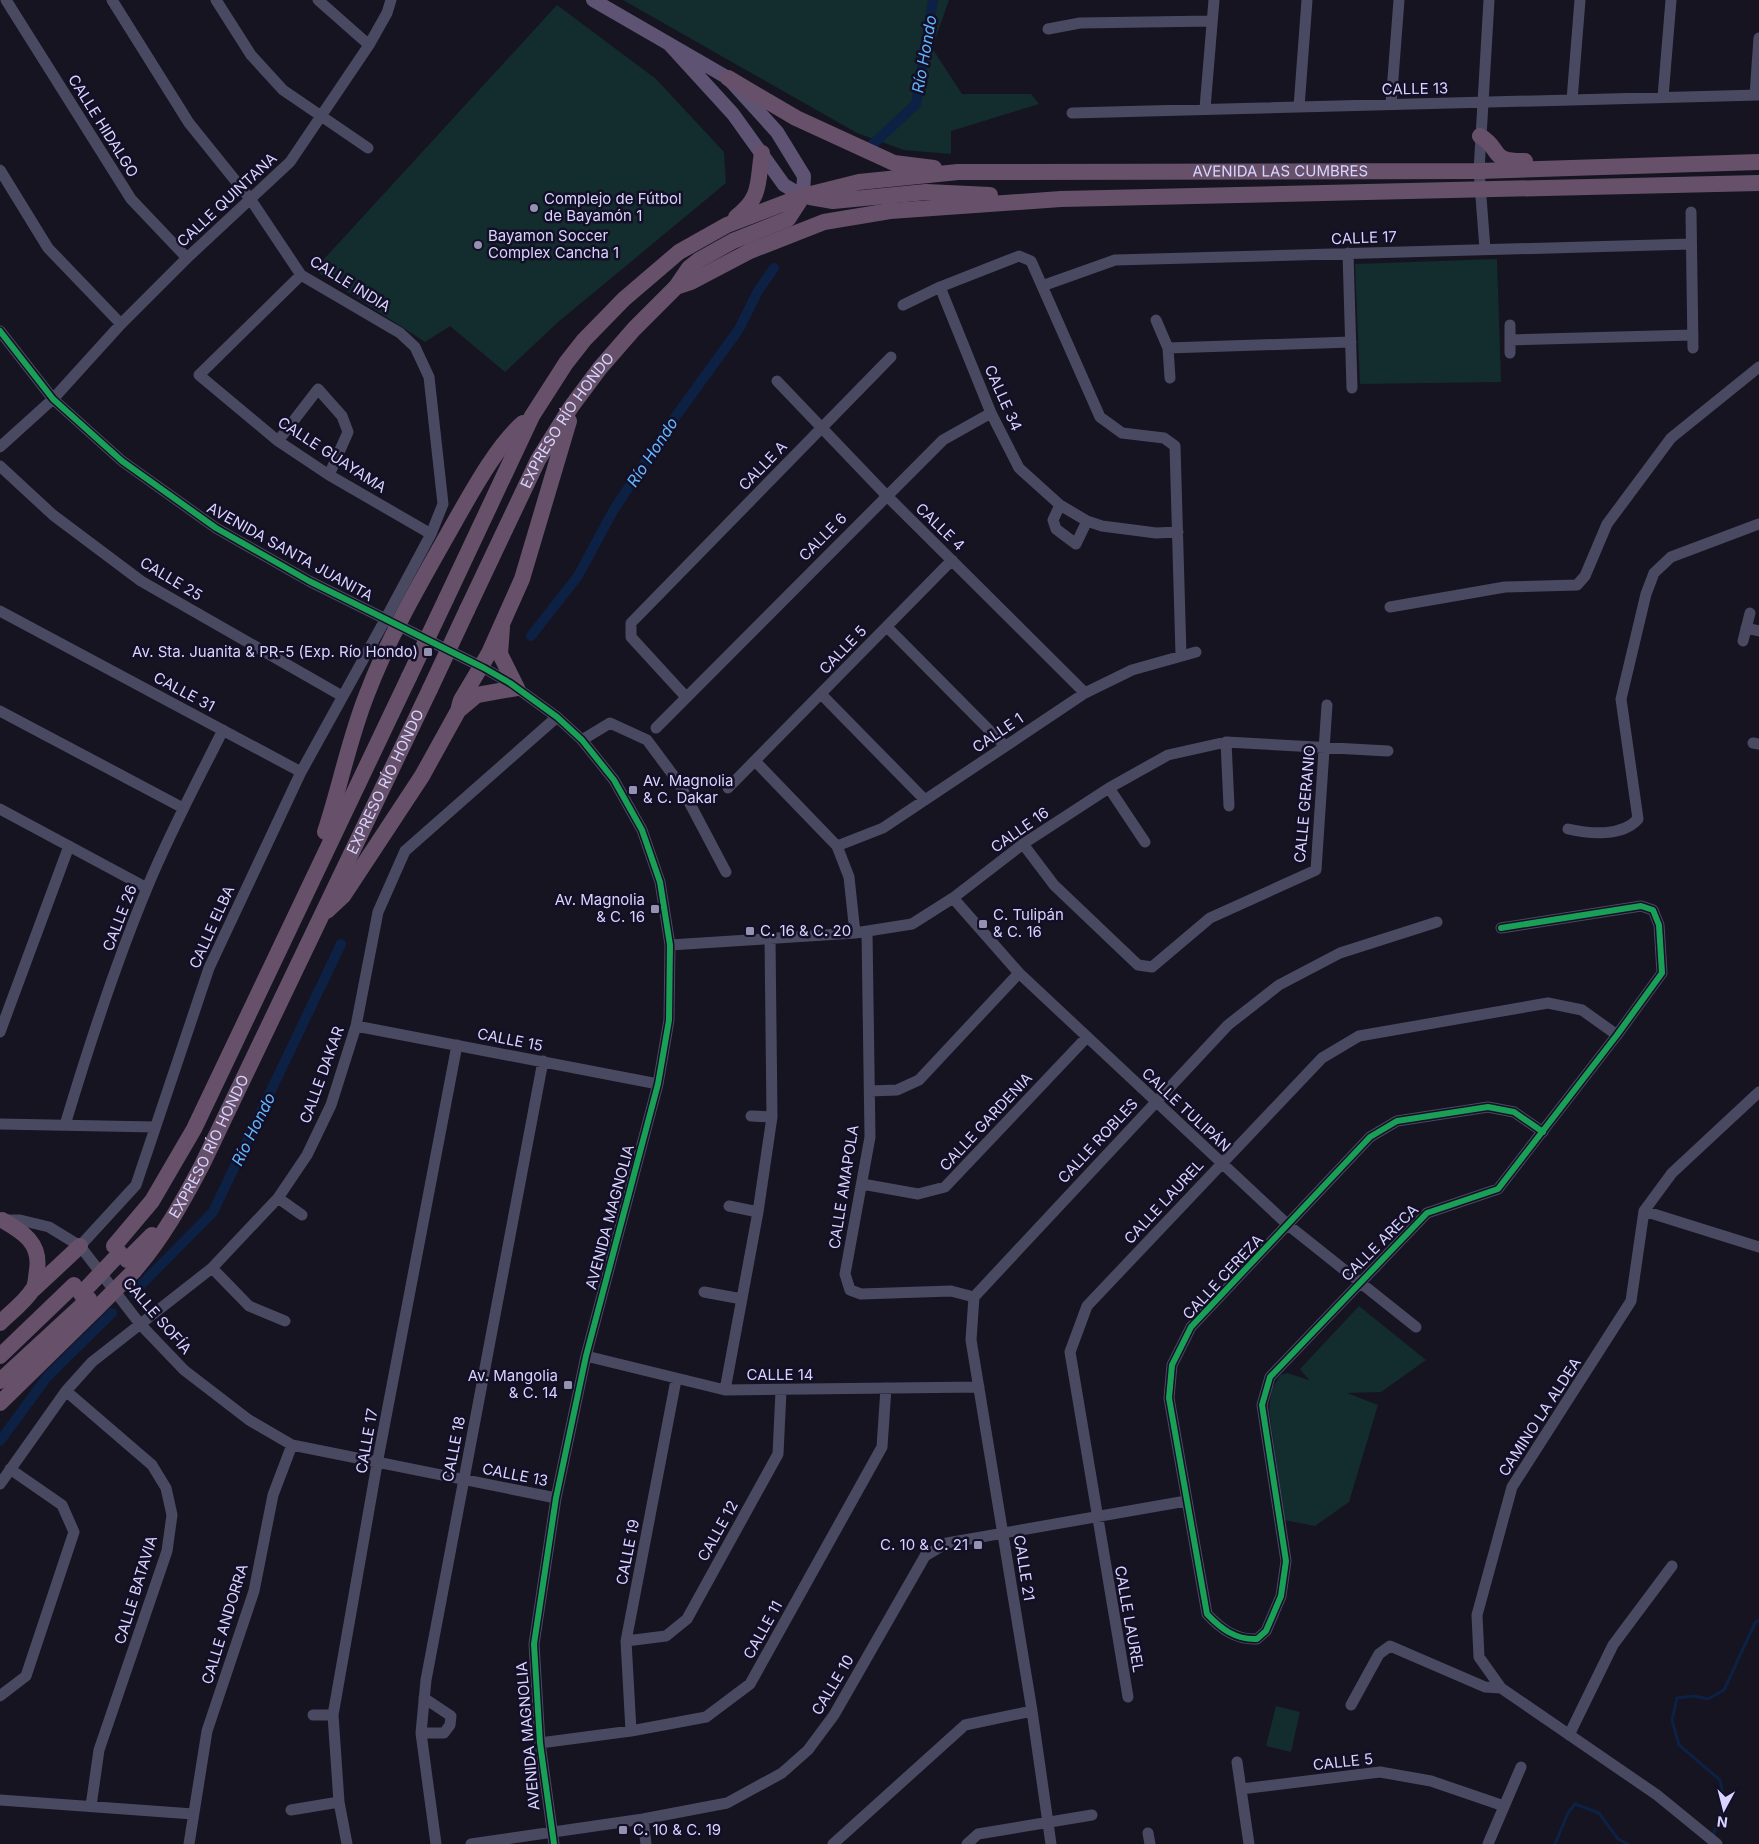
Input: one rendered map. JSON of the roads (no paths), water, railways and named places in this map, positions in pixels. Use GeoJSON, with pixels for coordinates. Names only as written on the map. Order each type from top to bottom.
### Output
{"type":"FeatureCollection","features":[{"type":"Feature","properties":{"kind":"highway"},"geometry":{"type":"LineString","coordinates":[[728,78],[796,118],[894,163],[958,172]]}},
{"type":"Feature","properties":{"kind":"highway"},"geometry":{"type":"LineString","coordinates":[[1480,136],[1486,139],[1498,156],[1506,160],[1617,160],[1623,161],[1627,166]]}},
{"type":"Feature","properties":{"kind":"highway"},"geometry":{"type":"LineString","coordinates":[[727,225],[752,204],[756,195],[762,153]]}},
{"type":"Feature","properties":{"kind":"highway","name":"AVENIDA LAS CUMBRES"},"geometry":{"type":"LineString","coordinates":[[803,196],[859,182],[958,172],[1479,171],[1759,162]]}},
{"type":"Feature","properties":{"kind":"highway","name":"AVENIDA LAS CUMBRES"},"geometry":{"type":"LineString","coordinates":[[824,222],[890,212],[1061,199],[1759,183]]}},
{"type":"Feature","properties":{"kind":"highway"},"geometry":{"type":"LineString","coordinates":[[676,287],[689,268],[699,260],[733,241],[788,219],[803,196],[833,201],[926,192],[1061,199]]}},
{"type":"Feature","properties":{"kind":"highway","name":"EXPRESO RÍO HONDO"},"geometry":{"type":"LineString","coordinates":[[0,1356],[85,1297],[124,1258],[139,1219],[165,1180],[194,1129],[532,416],[566,363],[584,340],[624,299],[679,252],[727,225],[803,196]]}},
{"type":"Feature","properties":{"kind":"highway","name":"EXPRESO RÍO HONDO"},"geometry":{"type":"LineString","coordinates":[[0,1403],[85,1297],[124,1258],[160,1239],[190,1189],[430,689],[525,486],[572,408],[600,368],[634,329],[676,287],[691,282],[758,247],[824,222]]}},
{"type":"Feature","properties":{"kind":"highway"},"geometry":{"type":"LineString","coordinates":[[322,915],[344,896],[422,776],[458,711],[461,700],[502,628],[529,562],[546,493],[566,434],[572,408]]}},
{"type":"Feature","properties":{"kind":"highway"},"geometry":{"type":"LineString","coordinates":[[323,856],[323,837],[366,696],[392,623],[479,481],[516,429],[532,416]]}},
{"type":"Feature","properties":{"kind":"highway"},"geometry":{"type":"LineString","coordinates":[[458,711],[477,695],[517,688],[500,654],[502,628]]}},
{"type":"Feature","properties":{"kind":"highway"},"geometry":{"type":"LineString","coordinates":[[1,1220],[28,1237],[36,1250],[38,1267],[34,1289]]}},
{"type":"Feature","properties":{"kind":"highway"},"geometry":{"type":"LineString","coordinates":[[0,1323],[80,1246]]}},
{"type":"Feature","properties":{"kind":"highway"},"geometry":{"type":"LineString","coordinates":[[0,1370],[85,1297]]}},
{"type":"Feature","properties":{"kind":"highway"},"geometry":{"type":"LineString","coordinates":[[0,1381],[85,1297]]}},
{"type":"Feature","properties":{"kind":"main road"},"geometry":{"type":"LineString","coordinates":[[593,0],[670,44],[728,78],[777,132],[804,176],[803,196],[784,185],[762,153],[706,82],[670,44]]}},
{"type":"Feature","properties":{"kind":"street","name":"CALLE HIDALGO"},"geometry":{"type":"LineString","coordinates":[[6,0],[131,199],[188,258]]}},
{"type":"Feature","properties":{"kind":"street","name":"CALLE INDIA"},"geometry":{"type":"LineString","coordinates":[[112,0],[188,123],[251,200],[301,275],[400,333],[415,347],[429,377],[444,504],[392,623]]}},
{"type":"Feature","properties":{"kind":"street"},"geometry":{"type":"LineString","coordinates":[[216,0],[251,55],[283,90],[321,118],[368,148]]}},
{"type":"Feature","properties":{"kind":"street"},"geometry":{"type":"LineString","coordinates":[[318,0],[369,45]]}},
{"type":"Feature","properties":{"kind":"street","name":"CALLE QUINTANA"},"geometry":{"type":"LineString","coordinates":[[0,447],[53,399],[121,324],[188,258],[290,162],[369,45],[388,12],[391,0]]}},
{"type":"Feature","properties":{"kind":"street"},"geometry":{"type":"LineString","coordinates":[[1205,108],[1214,0]]}},
{"type":"Feature","properties":{"kind":"street"},"geometry":{"type":"LineString","coordinates":[[1299,106],[1307,0]]}},
{"type":"Feature","properties":{"kind":"street"},"geometry":{"type":"LineString","coordinates":[[1391,104],[1399,0]]}},
{"type":"Feature","properties":{"kind":"street"},"geometry":{"type":"LineString","coordinates":[[1485,249],[1479,171],[1489,0]]}},
{"type":"Feature","properties":{"kind":"street"},"geometry":{"type":"LineString","coordinates":[[1572,100],[1580,0]]}},
{"type":"Feature","properties":{"kind":"street"},"geometry":{"type":"LineString","coordinates":[[1663,98],[1671,0]]}},
{"type":"Feature","properties":{"kind":"street"},"geometry":{"type":"LineString","coordinates":[[1048,29],[1080,23],[1212,21]]}},
{"type":"Feature","properties":{"kind":"street"},"geometry":{"type":"LineString","coordinates":[[1757,95],[1759,38]]}},
{"type":"Feature","properties":{"kind":"street","name":"CALLE 13"},"geometry":{"type":"LineString","coordinates":[[1072,113],[1205,108],[1757,95]]}},
{"type":"Feature","properties":{"kind":"street"},"geometry":{"type":"LineString","coordinates":[[0,170],[48,248],[121,324]]}},
{"type":"Feature","properties":{"kind":"street"},"geometry":{"type":"LineString","coordinates":[[1692,212],[1693,348]]}},
{"type":"Feature","properties":{"kind":"street","name":"CALLE 17"},"geometry":{"type":"LineString","coordinates":[[1042,286],[1115,260],[1692,244]]}},
{"type":"Feature","properties":{"kind":"street"},"geometry":{"type":"LineString","coordinates":[[1348,253],[1352,388]]}},
{"type":"Feature","properties":{"kind":"street"},"geometry":{"type":"LineString","coordinates":[[903,305],[940,287],[1019,256],[1031,261],[1100,417],[1122,433],[1164,438],[1175,446],[1181,655]]}},
{"type":"Feature","properties":{"kind":"street","name":"CALLE GUAYAMA"},"geometry":{"type":"LineString","coordinates":[[301,275],[199,375],[278,441],[329,476],[431,534]]}},
{"type":"Feature","properties":{"kind":"street","name":"CALLE 34"},"geometry":{"type":"LineString","coordinates":[[940,287],[991,413],[1019,468],[1060,505],[1087,521],[1102,526],[1156,533],[1178,532]]}},
{"type":"Feature","properties":{"kind":"street"},"geometry":{"type":"LineString","coordinates":[[1156,320],[1168,348],[1170,378]]}},
{"type":"Feature","properties":{"kind":"street"},"geometry":{"type":"LineString","coordinates":[[1510,325],[1510,353]]}},
{"type":"Feature","properties":{"kind":"street","name":"AVENIDA SANTA JUANITA"},"geometry":{"type":"LineString","coordinates":[[0,331],[53,399],[122,461],[216,528],[310,581],[480,666]]}},
{"type":"Feature","properties":{"kind":"street"},"geometry":{"type":"LineString","coordinates":[[1510,340],[1693,335]]}},
{"type":"Feature","properties":{"kind":"street"},"geometry":{"type":"LineString","coordinates":[[1168,348],[1351,342]]}},
{"type":"Feature","properties":{"kind":"street","name":"CALLE A"},"geometry":{"type":"LineString","coordinates":[[686,697],[631,638],[631,623],[891,357]]}},
{"type":"Feature","properties":{"kind":"street"},"geometry":{"type":"LineString","coordinates":[[1390,607],[1505,587],[1577,585],[1585,576],[1607,524],[1671,438],[1759,366]]}},
{"type":"Feature","properties":{"kind":"street","name":"CALLE 4"},"geometry":{"type":"LineString","coordinates":[[777,381],[886,495],[1085,693]]}},
{"type":"Feature","properties":{"kind":"street"},"geometry":{"type":"LineString","coordinates":[[278,441],[318,390],[342,416],[348,432],[329,476]]}},
{"type":"Feature","properties":{"kind":"street","name":"CALLE 6"},"geometry":{"type":"LineString","coordinates":[[656,728],[942,440],[991,413]]}},
{"type":"Feature","properties":{"kind":"street","name":"CALLE 25"},"geometry":{"type":"LineString","coordinates":[[0,466],[53,515],[141,581],[342,696]]}},
{"type":"Feature","properties":{"kind":"street"},"geometry":{"type":"LineString","coordinates":[[1060,505],[1053,520],[1056,528],[1076,544],[1087,521]]}},
{"type":"Feature","properties":{"kind":"street"},"geometry":{"type":"LineString","coordinates":[[1568,829],[1592,835],[1631,827],[1638,819],[1621,699],[1646,594],[1654,573],[1671,557],[1759,524]]}},
{"type":"Feature","properties":{"kind":"street","name":"CALLE 5"},"geometry":{"type":"LineString","coordinates":[[728,788],[952,560]]}},
{"type":"Feature","properties":{"kind":"street","name":"CALLE 31"},"geometry":{"type":"LineString","coordinates":[[0,612],[301,772]]}},
{"type":"Feature","properties":{"kind":"street"},"geometry":{"type":"LineString","coordinates":[[1743,641],[1750,613]]}},
{"type":"Feature","properties":{"kind":"street","name":"CALLE ELBA"},"geometry":{"type":"LineString","coordinates":[[80,1246],[136,1185],[209,968],[301,772],[342,696],[392,623]]}},
{"type":"Feature","properties":{"kind":"street"},"geometry":{"type":"LineString","coordinates":[[886,627],[1005,746]]}},
{"type":"Feature","properties":{"kind":"street"},"geometry":{"type":"LineString","coordinates":[[1746,628],[1759,631]]}},
{"type":"Feature","properties":{"kind":"street","name":"CALLE 1"},"geometry":{"type":"LineString","coordinates":[[837,846],[883,828],[1085,693],[1132,670],[1196,652]]}},
{"type":"Feature","properties":{"kind":"street","name":"AVENIDA MAGNOLIA"},"geometry":{"type":"LineString","coordinates":[[480,666],[517,688],[557,717],[582,740],[614,780],[642,830],[660,882],[670,945],[669,1020],[658,1084],[586,1356],[556,1498],[534,1644],[540,1743],[554,1844]]}},
{"type":"Feature","properties":{"kind":"street"},"geometry":{"type":"LineString","coordinates":[[821,694],[925,800]]}},
{"type":"Feature","properties":{"kind":"street","name":"CALLE GERANIO"},"geometry":{"type":"LineString","coordinates":[[1023,844],[1054,885],[1138,965],[1152,967],[1210,918],[1316,870],[1327,705]]}},
{"type":"Feature","properties":{"kind":"street"},"geometry":{"type":"LineString","coordinates":[[0,711],[183,808]]}},
{"type":"Feature","properties":{"kind":"street","name":"CALLE DAKAR"},"geometry":{"type":"LineString","coordinates":[[0,1484],[66,1391],[92,1362],[212,1268],[278,1198],[307,1154],[331,1105],[356,1026],[378,912],[405,851],[557,717]]}},
{"type":"Feature","properties":{"kind":"street"},"geometry":{"type":"LineString","coordinates":[[582,740],[610,723],[647,740],[679,783],[726,872]]}},
{"type":"Feature","properties":{"kind":"street","name":"CALLE 26"},"geometry":{"type":"LineString","coordinates":[[65,1125],[96,1024],[147,888],[183,808],[223,730]]}},
{"type":"Feature","properties":{"kind":"street"},"geometry":{"type":"LineString","coordinates":[[1226,742],[1229,806]]}},
{"type":"Feature","properties":{"kind":"street","name":"CALLE 16"},"geometry":{"type":"LineString","coordinates":[[670,945],[855,934],[912,924],[953,898],[1023,844],[1109,788],[1168,755],[1226,742],[1388,751]]}},
{"type":"Feature","properties":{"kind":"street"},"geometry":{"type":"LineString","coordinates":[[755,761],[837,846],[849,877],[855,934]]}},
{"type":"Feature","properties":{"kind":"street"},"geometry":{"type":"LineString","coordinates":[[1109,788],[1145,842]]}},
{"type":"Feature","properties":{"kind":"street"},"geometry":{"type":"LineString","coordinates":[[0,809],[147,888]]}},
{"type":"Feature","properties":{"kind":"street"},"geometry":{"type":"LineString","coordinates":[[0,1032],[69,846]]}},
{"type":"Feature","properties":{"kind":"street","name":"CALLE TULIPÁN"},"geometry":{"type":"LineString","coordinates":[[953,898],[1020,973],[1154,1101],[1288,1225],[1416,1327]]}},
{"type":"Feature","properties":{"kind":"street","name":"CALLE ARECA"},"geometry":{"type":"LineString","coordinates":[[1234,1634],[1246,1640],[1257,1639],[1266,1631],[1282,1596],[1286,1561],[1262,1405],[1270,1377],[1427,1213],[1498,1189],[1617,1035],[1662,973],[1659,925],[1653,910],[1641,906],[1500,928]]}},
{"type":"Feature","properties":{"kind":"street","name":"CALLE ROBLES"},"geometry":{"type":"LineString","coordinates":[[974,1297],[1154,1101],[1228,1024],[1279,985],[1340,953],[1436,922]]}},
{"type":"Feature","properties":{"kind":"street","name":"CALLE AMAPOLA"},"geometry":{"type":"LineString","coordinates":[[868,932],[870,1137],[845,1274],[850,1290],[861,1294],[951,1291],[974,1297]]}},
{"type":"Feature","properties":{"kind":"street"},"geometry":{"type":"LineString","coordinates":[[725,1390],[758,1212],[772,1117],[770,938]]}},
{"type":"Feature","properties":{"kind":"street"},"geometry":{"type":"LineString","coordinates":[[870,1091],[897,1090],[919,1080],[1020,973]]}},
{"type":"Feature","properties":{"kind":"street","name":"CALLE LAUREL"},"geometry":{"type":"LineString","coordinates":[[1128,1697],[1096,1517],[1070,1352],[1087,1306],[1322,1058],[1359,1036],[1548,1003],[1582,1010],[1617,1035]]}},
{"type":"Feature","properties":{"kind":"street","name":"CALLE 15"},"geometry":{"type":"LineString","coordinates":[[356,1026],[658,1084]]}},
{"type":"Feature","properties":{"kind":"street","name":"CALLE GARDENIA"},"geometry":{"type":"LineString","coordinates":[[862,1184],[918,1194],[945,1187],[1087,1037]]}},
{"type":"Feature","properties":{"kind":"street","name":"CALLE 17"},"geometry":{"type":"LineString","coordinates":[[347,1844],[339,1802],[333,1716],[377,1464],[457,1045]]}},
{"type":"Feature","properties":{"kind":"street","name":"CALLE 18"},"geometry":{"type":"LineString","coordinates":[[436,1844],[421,1733],[424,1698],[543,1061]]}},
{"type":"Feature","properties":{"kind":"street","name":"CAMINO LA ALDEA"},"geometry":{"type":"LineString","coordinates":[[1717,1844],[1657,1794],[1501,1688],[1479,1657],[1477,1615],[1512,1487],[1631,1301],[1644,1210],[1672,1173],[1759,1092]]}},
{"type":"Feature","properties":{"kind":"street","name":"CALLE CEREZA"},"geometry":{"type":"LineString","coordinates":[[1234,1634],[1220,1628],[1207,1614],[1169,1398],[1172,1365],[1191,1327],[1370,1137],[1397,1121],[1488,1107],[1514,1112],[1543,1132]]}},
{"type":"Feature","properties":{"kind":"street"},"geometry":{"type":"LineString","coordinates":[[751,1116],[772,1117]]}},
{"type":"Feature","properties":{"kind":"street"},"geometry":{"type":"LineString","coordinates":[[0,1124],[155,1126]]}},
{"type":"Feature","properties":{"kind":"street"},"geometry":{"type":"LineString","coordinates":[[278,1198],[302,1215]]}},
{"type":"Feature","properties":{"kind":"street"},"geometry":{"type":"LineString","coordinates":[[729,1206],[758,1212]]}},
{"type":"Feature","properties":{"kind":"street"},"geometry":{"type":"LineString","coordinates":[[1644,1210],[1759,1247]]}},
{"type":"Feature","properties":{"kind":"street","name":"CALLE SOFÍA"},"geometry":{"type":"LineString","coordinates":[[1,1220],[20,1220],[50,1227],[80,1246],[140,1324],[184,1370],[249,1420],[292,1446]]}},
{"type":"Feature","properties":{"kind":"street"},"geometry":{"type":"LineString","coordinates":[[212,1268],[250,1306],[284,1320]]}},
{"type":"Feature","properties":{"kind":"street"},"geometry":{"type":"LineString","coordinates":[[704,1292],[742,1299]]}},
{"type":"Feature","properties":{"kind":"street","name":"CALLE 21"},"geometry":{"type":"LineString","coordinates":[[974,1297],[971,1340],[1032,1711],[1051,1844]]}},
{"type":"Feature","properties":{"kind":"street","name":"CALLE 14"},"geometry":{"type":"LineString","coordinates":[[586,1356],[676,1380],[725,1390],[781,1391],[978,1387]]}},
{"type":"Feature","properties":{"kind":"street","name":"CALLE 19"},"geometry":{"type":"LineString","coordinates":[[631,1731],[626,1641],[676,1380]]}},
{"type":"Feature","properties":{"kind":"street","name":"CALLE 11"},"geometry":{"type":"LineString","coordinates":[[540,1743],[631,1731],[706,1717],[750,1684],[882,1447],[886,1388]]}},
{"type":"Feature","properties":{"kind":"street","name":"CALLE BATAVIA"},"geometry":{"type":"LineString","coordinates":[[66,1391],[152,1465],[166,1488],[172,1514],[167,1551],[100,1750],[91,1806]]}},
{"type":"Feature","properties":{"kind":"street","name":"CALLE 12"},"geometry":{"type":"LineString","coordinates":[[626,1641],[666,1636],[687,1619],[778,1454],[781,1391]]}},
{"type":"Feature","properties":{"kind":"street","name":"CALLE 13"},"geometry":{"type":"LineString","coordinates":[[292,1446],[556,1498]]}},
{"type":"Feature","properties":{"kind":"street","name":"CALLE ANDORRA"},"geometry":{"type":"LineString","coordinates":[[189,1844],[207,1731],[254,1590],[273,1496],[292,1446]]}},
{"type":"Feature","properties":{"kind":"street"},"geometry":{"type":"LineString","coordinates":[[0,1696],[26,1676],[74,1532],[62,1504],[10,1469]]}},
{"type":"Feature","properties":{"kind":"street","name":"CALLE 10"},"geometry":{"type":"LineString","coordinates":[[471,1844],[552,1830],[643,1819],[727,1803],[782,1773],[808,1750],[834,1715],[925,1556],[947,1543],[1186,1501]]}},
{"type":"Feature","properties":{"kind":"street"},"geometry":{"type":"LineString","coordinates":[[1569,1735],[1613,1646],[1672,1566]]}},
{"type":"Feature","properties":{"kind":"street"},"geometry":{"type":"LineString","coordinates":[[1351,1705],[1379,1654],[1390,1646],[1485,1687],[1501,1688]]}},
{"type":"Feature","properties":{"kind":"street"},"geometry":{"type":"LineString","coordinates":[[421,1733],[444,1733],[450,1725],[451,1716],[424,1698]]}},
{"type":"Feature","properties":{"kind":"street"},"geometry":{"type":"LineString","coordinates":[[833,1844],[965,1725],[1032,1711]]}},
{"type":"Feature","properties":{"kind":"street"},"geometry":{"type":"LineString","coordinates":[[313,1715],[333,1716]]}},
{"type":"Feature","properties":{"kind":"street"},"geometry":{"type":"LineString","coordinates":[[1237,1762],[1249,1844]]}},
{"type":"Feature","properties":{"kind":"street"},"geometry":{"type":"LineString","coordinates":[[1488,1844],[1521,1766]]}},
{"type":"Feature","properties":{"kind":"street","name":"CALLE 5"},"geometry":{"type":"LineString","coordinates":[[1241,1789],[1380,1772],[1431,1781],[1504,1806]]}},
{"type":"Feature","properties":{"kind":"street"},"geometry":{"type":"LineString","coordinates":[[0,1800],[193,1814]]}},
{"type":"Feature","properties":{"kind":"street"},"geometry":{"type":"LineString","coordinates":[[290,1810],[339,1802]]}},
{"type":"Feature","properties":{"kind":"street"},"geometry":{"type":"LineString","coordinates":[[967,1844],[978,1834],[1092,1815]]}},
{"type":"Feature","properties":{"kind":"street"},"geometry":{"type":"LineString","coordinates":[[643,1819],[646,1844]]}},
{"type":"Feature","properties":{"kind":"waterway","name":"Río Hondo"},"geometry":{"type":"LineString","coordinates":[[870,147],[916,104],[933,0]]}},
{"type":"Feature","properties":{"kind":"waterway","name":"Río Hondo"},"geometry":{"type":"LineString","coordinates":[[531,636],[578,576],[613,511],[671,423],[739,329],[758,291],[774,268]]}},
{"type":"Feature","properties":{"kind":"waterway","name":"Río Hondo"},"geometry":{"type":"LineString","coordinates":[[133,1293],[213,1212],[341,944]]}},
{"type":"Feature","properties":{"kind":"waterway","name":"Río Hondo"},"geometry":{"type":"LineString","coordinates":[[0,1441],[47,1377],[112,1313]]}},
{"type":"Feature","properties":{"kind":"waterway"},"geometry":{"type":"LineString","coordinates":[[1712,1837],[1725,1805],[1720,1780],[1679,1745],[1672,1720],[1677,1698],[1694,1696],[1708,1699],[1724,1690],[1755,1623],[1759,1620]]}},
{"type":"Feature","properties":{"kind":"waterway"},"geometry":{"type":"LineString","coordinates":[[1555,1844],[1568,1813],[1575,1804],[1599,1813],[1618,1839],[1628,1844]]}},
{"type":"Feature","properties":{"kind":"place","name":"Complejo de Fútbol de Bayamón 1"},"geometry":{"type":"Point","coordinates":[534,208]}},
{"type":"Feature","properties":{"kind":"place","name":"Bayamon Soccer Complex Cancha 1"},"geometry":{"type":"Point","coordinates":[478,245]}},
{"type":"Feature","properties":{"kind":"place","name":"Av. Sta. Juanita & PR-5 (Exp. Río Hondo)"},"geometry":{"type":"Point","coordinates":[428,652]}},
{"type":"Feature","properties":{"kind":"place","name":"Av. Magnolia & C. Dakar"},"geometry":{"type":"Point","coordinates":[633,790]}},
{"type":"Feature","properties":{"kind":"place","name":"Av. Magnolia & C. 16"},"geometry":{"type":"Point","coordinates":[655,909]}},
{"type":"Feature","properties":{"kind":"place","name":"C. Tulipán & C. 16"},"geometry":{"type":"Point","coordinates":[983,924]}},
{"type":"Feature","properties":{"kind":"place","name":"C. 16 & C. 20"},"geometry":{"type":"Point","coordinates":[750,931]}},
{"type":"Feature","properties":{"kind":"place","name":"Av. Mangolia & C. 14"},"geometry":{"type":"Point","coordinates":[568,1385]}},
{"type":"Feature","properties":{"kind":"place","name":"C. 10 & C. 21"},"geometry":{"type":"Point","coordinates":[978,1545]}},
{"type":"Feature","properties":{"kind":"place","name":"C. 10 & C. 19"},"geometry":{"type":"Point","coordinates":[623,1830]}}]}
